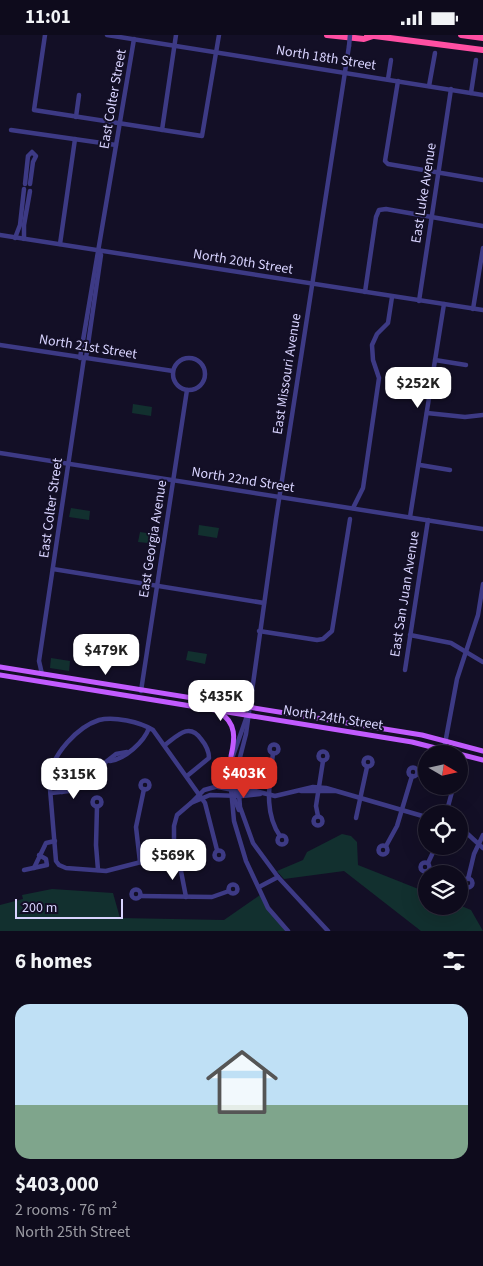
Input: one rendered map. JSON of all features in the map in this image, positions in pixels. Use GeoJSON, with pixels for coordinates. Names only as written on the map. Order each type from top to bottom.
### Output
{"type":"FeatureCollection","features":[{"type":"Feature","properties":{"kind":"highway"},"geometry":{"type":"LineString","coordinates":[[327,35],[364,39],[371,35],[483,50]]}},
{"type":"Feature","properties":{"kind":"highway"},"geometry":{"type":"LineString","coordinates":[[461,35],[483,38]]}},
{"type":"Feature","properties":{"kind":"main road","name":"North 24th Street"},"geometry":{"type":"LineString","coordinates":[[0,667],[358,725],[446,741],[483,751]]}},
{"type":"Feature","properties":{"kind":"main road","name":"North 24th Street"},"geometry":{"type":"LineString","coordinates":[[0,675],[422,745]]}},
{"type":"Feature","properties":{"kind":"main road"},"geometry":{"type":"LineString","coordinates":[[217,711],[227,718],[233,729],[234,741],[231,756]]}},
{"type":"Feature","properties":{"kind":"main road"},"geometry":{"type":"LineString","coordinates":[[357,733],[358,725]]}},
{"type":"Feature","properties":{"kind":"main road","name":"North 24th Street"},"geometry":{"type":"LineString","coordinates":[[468,756],[483,760]]}},
{"type":"Feature","properties":{"kind":"street"},"geometry":{"type":"LineString","coordinates":[[45,35],[34,110],[202,136],[219,35]]}},
{"type":"Feature","properties":{"kind":"street","name":"North 18th Street"},"geometry":{"type":"LineString","coordinates":[[107,35],[483,95]]}},
{"type":"Feature","properties":{"kind":"street"},"geometry":{"type":"LineString","coordinates":[[162,130],[176,35]]}},
{"type":"Feature","properties":{"kind":"street","name":"East Missouri Avenue"},"geometry":{"type":"LineString","coordinates":[[247,716],[350,35]]}},
{"type":"Feature","properties":{"kind":"street","name":"East Colter Street"},"geometry":{"type":"LineString","coordinates":[[43,675],[39,670],[39,661],[69,464],[96,254],[99,251],[134,39]]}},
{"type":"Feature","properties":{"kind":"street"},"geometry":{"type":"LineString","coordinates":[[429,86],[435,53]]}},
{"type":"Feature","properties":{"kind":"street"},"geometry":{"type":"LineString","coordinates":[[388,79],[391,60]]}},
{"type":"Feature","properties":{"kind":"street"},"geometry":{"type":"LineString","coordinates":[[471,93],[476,60]]}},
{"type":"Feature","properties":{"kind":"street"},"geometry":{"type":"LineString","coordinates":[[398,81],[384,161],[388,165],[483,180]]}},
{"type":"Feature","properties":{"kind":"street","name":"East Luke Avenue"},"geometry":{"type":"LineString","coordinates":[[419,301],[451,89]]}},
{"type":"Feature","properties":{"kind":"street"},"geometry":{"type":"LineString","coordinates":[[76,117],[79,95]]}},
{"type":"Feature","properties":{"kind":"street"},"geometry":{"type":"LineString","coordinates":[[11,130],[116,145]]}},
{"type":"Feature","properties":{"kind":"street"},"geometry":{"type":"LineString","coordinates":[[60,245],[75,139]]}},
{"type":"Feature","properties":{"kind":"street"},"geometry":{"type":"LineString","coordinates":[[15,238],[20,225],[27,187],[36,156],[32,152],[28,154],[27,187],[24,225],[24,239]]}},
{"type":"Feature","properties":{"kind":"street"},"geometry":{"type":"LineString","coordinates":[[365,292],[376,217],[380,211],[386,209],[483,226]]}},
{"type":"Feature","properties":{"kind":"street","name":"North 20th Street"},"geometry":{"type":"LineString","coordinates":[[0,235],[483,310]]}},
{"type":"Feature","properties":{"kind":"street"},"geometry":{"type":"LineString","coordinates":[[473,309],[483,248]]}},
{"type":"Feature","properties":{"kind":"street"},"geometry":{"type":"LineString","coordinates":[[353,508],[362,488],[379,378],[379,371],[373,360],[372,345],[377,334],[388,323],[392,297]]}},
{"type":"Feature","properties":{"kind":"street","name":"East San Juan Avenue"},"geometry":{"type":"LineString","coordinates":[[410,517],[420,465],[444,304]]}},
{"type":"Feature","properties":{"kind":"street","name":"North 21st Street"},"geometry":{"type":"LineString","coordinates":[[0,345],[173,371]]}},
{"type":"Feature","properties":{"kind":"street"},"geometry":{"type":"LineString","coordinates":[[188,358],[194,359],[202,365],[204,380],[197,388],[187,390],[175,381],[173,371],[178,362],[188,358]]}},
{"type":"Feature","properties":{"kind":"street"},"geometry":{"type":"LineString","coordinates":[[435,360],[466,365]]}},
{"type":"Feature","properties":{"kind":"street","name":"East Georgia Avenue"},"geometry":{"type":"LineString","coordinates":[[141,691],[187,390]]}},
{"type":"Feature","properties":{"kind":"street"},"geometry":{"type":"LineString","coordinates":[[427,413],[464,417],[483,415]]}},
{"type":"Feature","properties":{"kind":"street","name":"North 22nd Street"},"geometry":{"type":"LineString","coordinates":[[0,453],[483,529]]}},
{"type":"Feature","properties":{"kind":"street"},"geometry":{"type":"LineString","coordinates":[[420,465],[450,470]]}},
{"type":"Feature","properties":{"kind":"street"},"geometry":{"type":"LineString","coordinates":[[259,631],[324,639],[332,631],[350,519]]}},
{"type":"Feature","properties":{"kind":"street","name":"East San Juan Avenue"},"geometry":{"type":"LineString","coordinates":[[405,670],[428,520]]}},
{"type":"Feature","properties":{"kind":"street"},"geometry":{"type":"LineString","coordinates":[[53,569],[264,603]]}},
{"type":"Feature","properties":{"kind":"street"},"geometry":{"type":"LineString","coordinates":[[445,745],[456,679],[478,615],[483,584]]}},
{"type":"Feature","properties":{"kind":"street"},"geometry":{"type":"LineString","coordinates":[[410,635],[446,641],[467,651],[483,662]]}},
{"type":"Feature","properties":{"kind":"street","name":"East Colter Street"},"geometry":{"type":"LineString","coordinates":[[30,673],[39,661]]}},
{"type":"Feature","properties":{"kind":"street"},"geometry":{"type":"LineString","coordinates":[[247,716],[231,756],[229,771],[243,818],[253,843],[278,877],[328,931]]}},
{"type":"Feature","properties":{"kind":"street"},"geometry":{"type":"LineString","coordinates":[[247,716],[245,744],[237,769],[234,793],[234,821],[241,848],[268,908],[288,931]]}},
{"type":"Feature","properties":{"kind":"street"},"geometry":{"type":"LineString","coordinates":[[174,858],[140,862],[110,870],[66,868],[59,865],[55,841],[50,772],[64,746],[100,720],[140,724],[150,728],[165,745],[201,796],[208,811],[217,851]]}},
{"type":"Feature","properties":{"kind":"street"},"geometry":{"type":"LineString","coordinates":[[51,793],[69,791],[116,755],[127,752],[144,740],[150,728]]}},
{"type":"Feature","properties":{"kind":"street"},"geometry":{"type":"LineString","coordinates":[[165,745],[184,731],[193,731],[199,736],[208,751],[209,757],[187,776]]}},
{"type":"Feature","properties":{"kind":"street"},"geometry":{"type":"LineString","coordinates":[[274,753],[269,795],[272,821],[280,836]]}},
{"type":"Feature","properties":{"kind":"street"},"geometry":{"type":"LineString","coordinates":[[318,817],[318,789],[323,761]]}},
{"type":"Feature","properties":{"kind":"street"},"geometry":{"type":"LineString","coordinates":[[356,818],[368,767]]}},
{"type":"Feature","properties":{"kind":"street"},"geometry":{"type":"LineString","coordinates":[[186,897],[180,866],[174,858],[174,823],[180,812],[201,796],[218,787],[229,771],[237,769]]}},
{"type":"Feature","properties":{"kind":"street"},"geometry":{"type":"LineString","coordinates":[[386,846],[394,832],[412,776]]}},
{"type":"Feature","properties":{"kind":"street"},"geometry":{"type":"LineString","coordinates":[[218,787],[234,793]]}},
{"type":"Feature","properties":{"kind":"street"},"geometry":{"type":"LineString","coordinates":[[140,862],[136,827],[144,789]]}},
{"type":"Feature","properties":{"kind":"street"},"geometry":{"type":"LineString","coordinates":[[201,796],[234,793],[261,793],[281,796],[318,789],[336,791],[418,814]]}},
{"type":"Feature","properties":{"kind":"street"},"geometry":{"type":"LineString","coordinates":[[97,807],[96,845],[98,870]]}},
{"type":"Feature","properties":{"kind":"street"},"geometry":{"type":"LineString","coordinates":[[468,835],[483,849]]}},
{"type":"Feature","properties":{"kind":"street"},"geometry":{"type":"LineString","coordinates":[[468,879],[471,861],[483,835]]}},
{"type":"Feature","properties":{"kind":"street"},"geometry":{"type":"LineString","coordinates":[[34,868],[46,843],[55,841]]}},
{"type":"Feature","properties":{"kind":"street"},"geometry":{"type":"LineString","coordinates":[[24,871],[47,865],[46,859],[39,855]]}},
{"type":"Feature","properties":{"kind":"street"},"geometry":{"type":"LineString","coordinates":[[428,863],[432,855]]}},
{"type":"Feature","properties":{"kind":"street"},"geometry":{"type":"LineString","coordinates":[[258,887],[278,877]]}},
{"type":"Feature","properties":{"kind":"street"},"geometry":{"type":"LineString","coordinates":[[140,896],[212,897],[229,891]]}},
{"type":"Feature","properties":{"kind":"green space"},"geometry":{"type":"Polygon","coordinates":[[[133,404],[152,407],[151,416],[132,413],[133,404]]]}},
{"type":"Feature","properties":{"kind":"green space"},"geometry":{"type":"Polygon","coordinates":[[[71,508],[90,511],[89,520],[69,517],[71,508]]]}},
{"type":"Feature","properties":{"kind":"green space"},"geometry":{"type":"Polygon","coordinates":[[[199,525],[219,528],[217,538],[198,535],[199,525]]]}},
{"type":"Feature","properties":{"kind":"green space"},"geometry":{"type":"Polygon","coordinates":[[[140,532],[159,535],[158,544],[138,542],[140,532]]]}},
{"type":"Feature","properties":{"kind":"green space"},"geometry":{"type":"Polygon","coordinates":[[[188,651],[207,654],[205,664],[186,660],[188,651]]]}},
{"type":"Feature","properties":{"kind":"green space"},"geometry":{"type":"Polygon","coordinates":[[[51,658],[70,661],[69,671],[50,668],[51,658]]]}},
{"type":"Feature","properties":{"kind":"green space"},"geometry":{"type":"Polygon","coordinates":[[[342,834],[351,836],[357,842],[358,865],[418,889],[418,915],[468,915],[468,909],[471,910],[483,931],[421,931],[344,871],[284,879],[277,871],[303,860],[307,852],[342,834]]]}},
{"type":"Feature","properties":{"kind":"green space"},"geometry":{"type":"Polygon","coordinates":[[[52,889],[113,893],[120,918],[224,920],[260,895],[285,931],[0,931],[0,905],[23,899],[22,895],[52,889]]]}}]}
